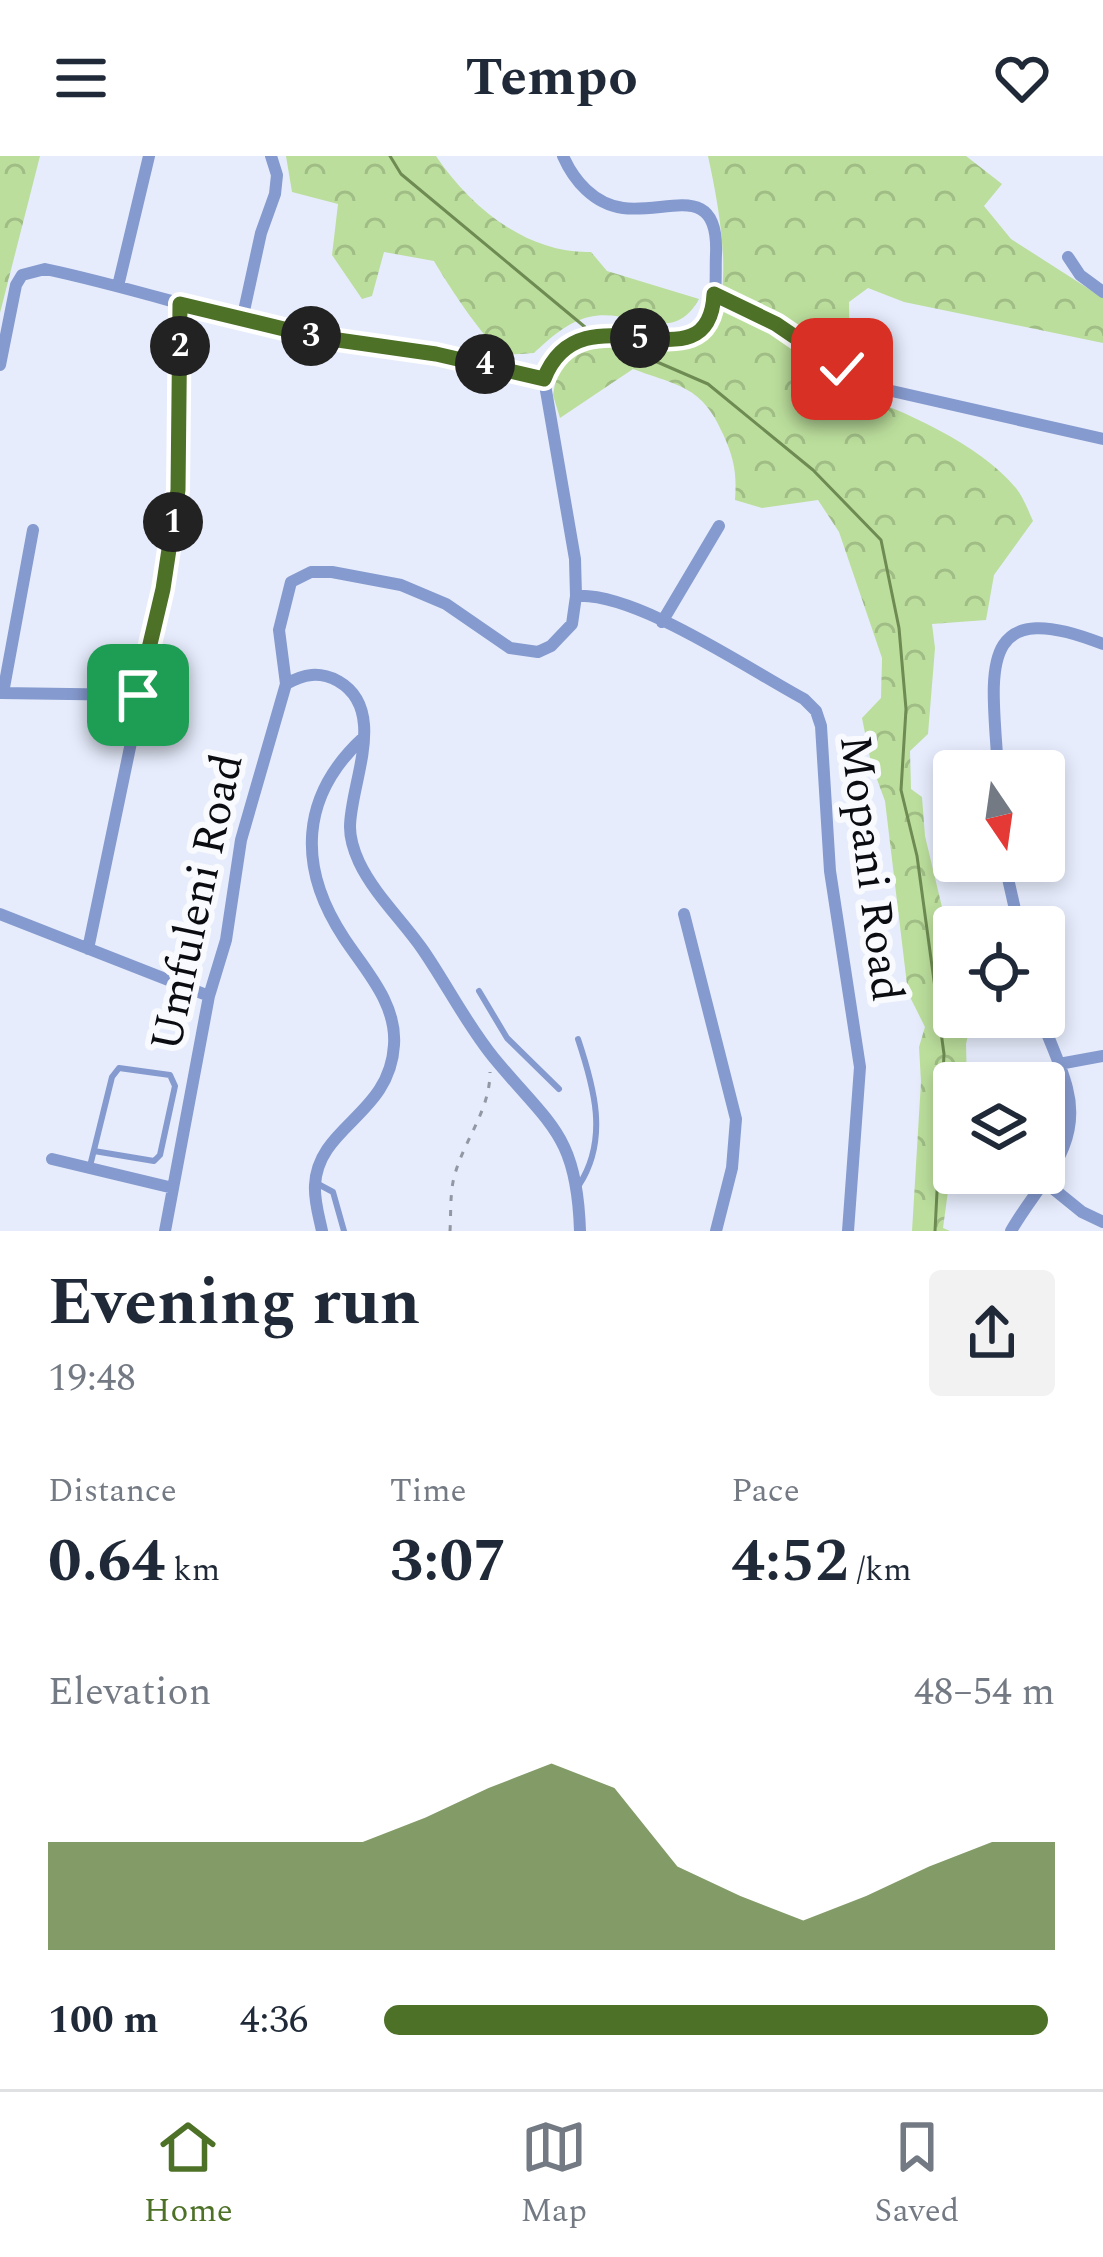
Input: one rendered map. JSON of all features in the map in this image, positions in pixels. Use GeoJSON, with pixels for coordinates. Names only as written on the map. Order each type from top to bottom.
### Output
{"type":"FeatureCollection","features":[{"type":"Feature","properties":{"kind":"street"},"geometry":{"type":"LineString","coordinates":[[118,286],[149,156]]}},
{"type":"Feature","properties":{"kind":"street"},"geometry":{"type":"LineString","coordinates":[[242,320],[261,233],[275,194],[277,175],[271,156]]}},
{"type":"Feature","properties":{"kind":"street"},"geometry":{"type":"LineString","coordinates":[[563,156],[579,183],[607,203],[638,208],[692,205],[705,211],[716,232],[714,294],[708,320],[688,338],[662,342],[600,333],[565,350],[544,379],[576,596]]}},
{"type":"Feature","properties":{"kind":"street"},"geometry":{"type":"LineString","coordinates":[[1068,257],[1080,275],[1103,292]]}},
{"type":"Feature","properties":{"kind":"street"},"geometry":{"type":"LineString","coordinates":[[0,365],[16,285],[22,275],[45,269],[317,337],[436,354],[544,379]]}},
{"type":"Feature","properties":{"kind":"street"},"geometry":{"type":"LineString","coordinates":[[88,950],[163,589],[178,490],[180,304]]}},
{"type":"Feature","properties":{"kind":"street"},"geometry":{"type":"LineString","coordinates":[[883,389],[1103,440]]}},
{"type":"Feature","properties":{"kind":"street"},"geometry":{"type":"LineString","coordinates":[[662,622],[719,526]]}},
{"type":"Feature","properties":{"kind":"street"},"geometry":{"type":"LineString","coordinates":[[33,530],[2,693],[138,695]]}},
{"type":"Feature","properties":{"kind":"street","name":"Umfuleni Road"},"geometry":{"type":"LineString","coordinates":[[165,1231],[252,794],[286,684],[279,646],[286,591],[298,575],[311,572],[401,584],[446,604],[494,641],[526,652],[538,652],[562,638],[572,624],[576,596]]}},
{"type":"Feature","properties":{"kind":"street","name":"Mopani Road"},"geometry":{"type":"LineString","coordinates":[[576,596],[603,596],[662,622],[804,699],[816,711],[821,726],[830,871],[860,1067],[848,1231]]}},
{"type":"Feature","properties":{"kind":"street"},"geometry":{"type":"LineString","coordinates":[[998,750],[996,666],[1010,637],[1027,627],[1046,625],[1103,644]]}},
{"type":"Feature","properties":{"kind":"street"},"geometry":{"type":"LineString","coordinates":[[286,684],[302,675],[320,674],[342,683],[356,699],[364,738],[350,827],[362,868],[422,948],[490,1053],[548,1118],[570,1156],[580,1231]]}},
{"type":"Feature","properties":{"kind":"street"},"geometry":{"type":"LineString","coordinates":[[322,1231],[315,1182],[333,1139],[380,1094],[394,1045],[381,992],[341,934],[319,886],[311,841],[315,806],[328,776],[364,738]]}},
{"type":"Feature","properties":{"kind":"street"},"geometry":{"type":"LineString","coordinates":[[0,914],[209,996]]}},
{"type":"Feature","properties":{"kind":"street"},"geometry":{"type":"LineString","coordinates":[[684,914],[736,1119],[732,1168],[716,1231]]}},
{"type":"Feature","properties":{"kind":"street"},"geometry":{"type":"LineString","coordinates":[[1065,1063],[1103,1056]]}},
{"type":"Feature","properties":{"kind":"street"},"geometry":{"type":"LineString","coordinates":[[1065,1081],[1072,1126],[1065,1149]]}},
{"type":"Feature","properties":{"kind":"street"},"geometry":{"type":"LineString","coordinates":[[52,1160],[172,1188]]}},
{"type":"Feature","properties":{"kind":"street"},"geometry":{"type":"LineString","coordinates":[[1011,1231],[1037,1194]]}},
{"type":"Feature","properties":{"kind":"street"},"geometry":{"type":"LineString","coordinates":[[1060,1194],[1103,1222]]}},
{"type":"Feature","properties":{"kind":"lane"},"geometry":{"type":"LineString","coordinates":[[479,991],[507,1038],[559,1089]]}},
{"type":"Feature","properties":{"kind":"lane"},"geometry":{"type":"LineString","coordinates":[[577,1188],[592,1160],[596,1121],[595,1097],[578,1039]]}},
{"type":"Feature","properties":{"kind":"lane"},"geometry":{"type":"LineString","coordinates":[[88,1169],[112,1077],[119,1068],[170,1075],[175,1086],[160,1155],[154,1160],[94,1151]]}},
{"type":"Feature","properties":{"kind":"lane"},"geometry":{"type":"LineString","coordinates":[[315,1182],[333,1192],[344,1231]]}},
{"type":"Feature","properties":{"kind":"path"},"geometry":{"type":"LineString","coordinates":[[714,294],[776,324],[842,369],[883,389]]}},
{"type":"Feature","properties":{"kind":"path"},"geometry":{"type":"LineString","coordinates":[[449,1231],[453,1182],[490,1089],[490,1053]]}},
{"type":"Feature","properties":{"kind":"green space"},"geometry":{"type":"Polygon","coordinates":[[[0,156],[40,156],[0,313],[0,156]]]}},
{"type":"Feature","properties":{"kind":"green space"},"geometry":{"type":"Polygon","coordinates":[[[286,156],[436,156],[483,209],[523,236],[567,251],[591,252],[607,271],[699,299],[676,321],[589,317],[566,327],[534,353],[505,353],[478,326],[434,261],[384,252],[372,296],[362,299],[332,255],[338,204],[292,192],[286,156]]]}},
{"type":"Feature","properties":{"kind":"green space"},"geometry":{"type":"Polygon","coordinates":[[[708,156],[966,156],[1002,184],[984,206],[1011,239],[1103,298],[1103,343],[904,302],[868,288],[849,302],[850,392],[916,419],[981,457],[1015,487],[1033,521],[994,575],[986,620],[932,624],[935,648],[928,734],[910,751],[911,789],[922,797],[933,882],[942,906],[933,906],[933,1038],[967,1038],[966,1062],[933,1062],[933,1194],[948,1194],[943,1228],[950,1231],[912,1231],[919,1047],[925,1027],[908,993],[885,801],[862,718],[881,698],[882,658],[839,532],[818,500],[762,508],[735,500],[732,458],[715,418],[697,397],[676,384],[633,369],[560,418],[553,395],[558,367],[589,347],[613,342],[671,348],[696,342],[712,325],[723,270],[708,156]]]}},
{"type":"Feature","properties":{"kind":"waterway"},"geometry":{"type":"LineString","coordinates":[[390,156],[401,174],[585,327]]}},
{"type":"Feature","properties":{"kind":"waterway"},"geometry":{"type":"LineString","coordinates":[[611,342],[708,384],[813,470],[881,540],[899,628],[906,709],[901,790],[917,856],[944,1054],[935,1231]]}},
{"type":"Feature","properties":{"kind":"route"},"geometry":{"type":"LineString","coordinates":[[138,695],[163,589],[178,490],[180,304],[317,337],[436,354],[544,379],[565,350],[600,333],[662,342],[688,338],[708,320],[714,294],[776,324],[842,369]]}}]}
